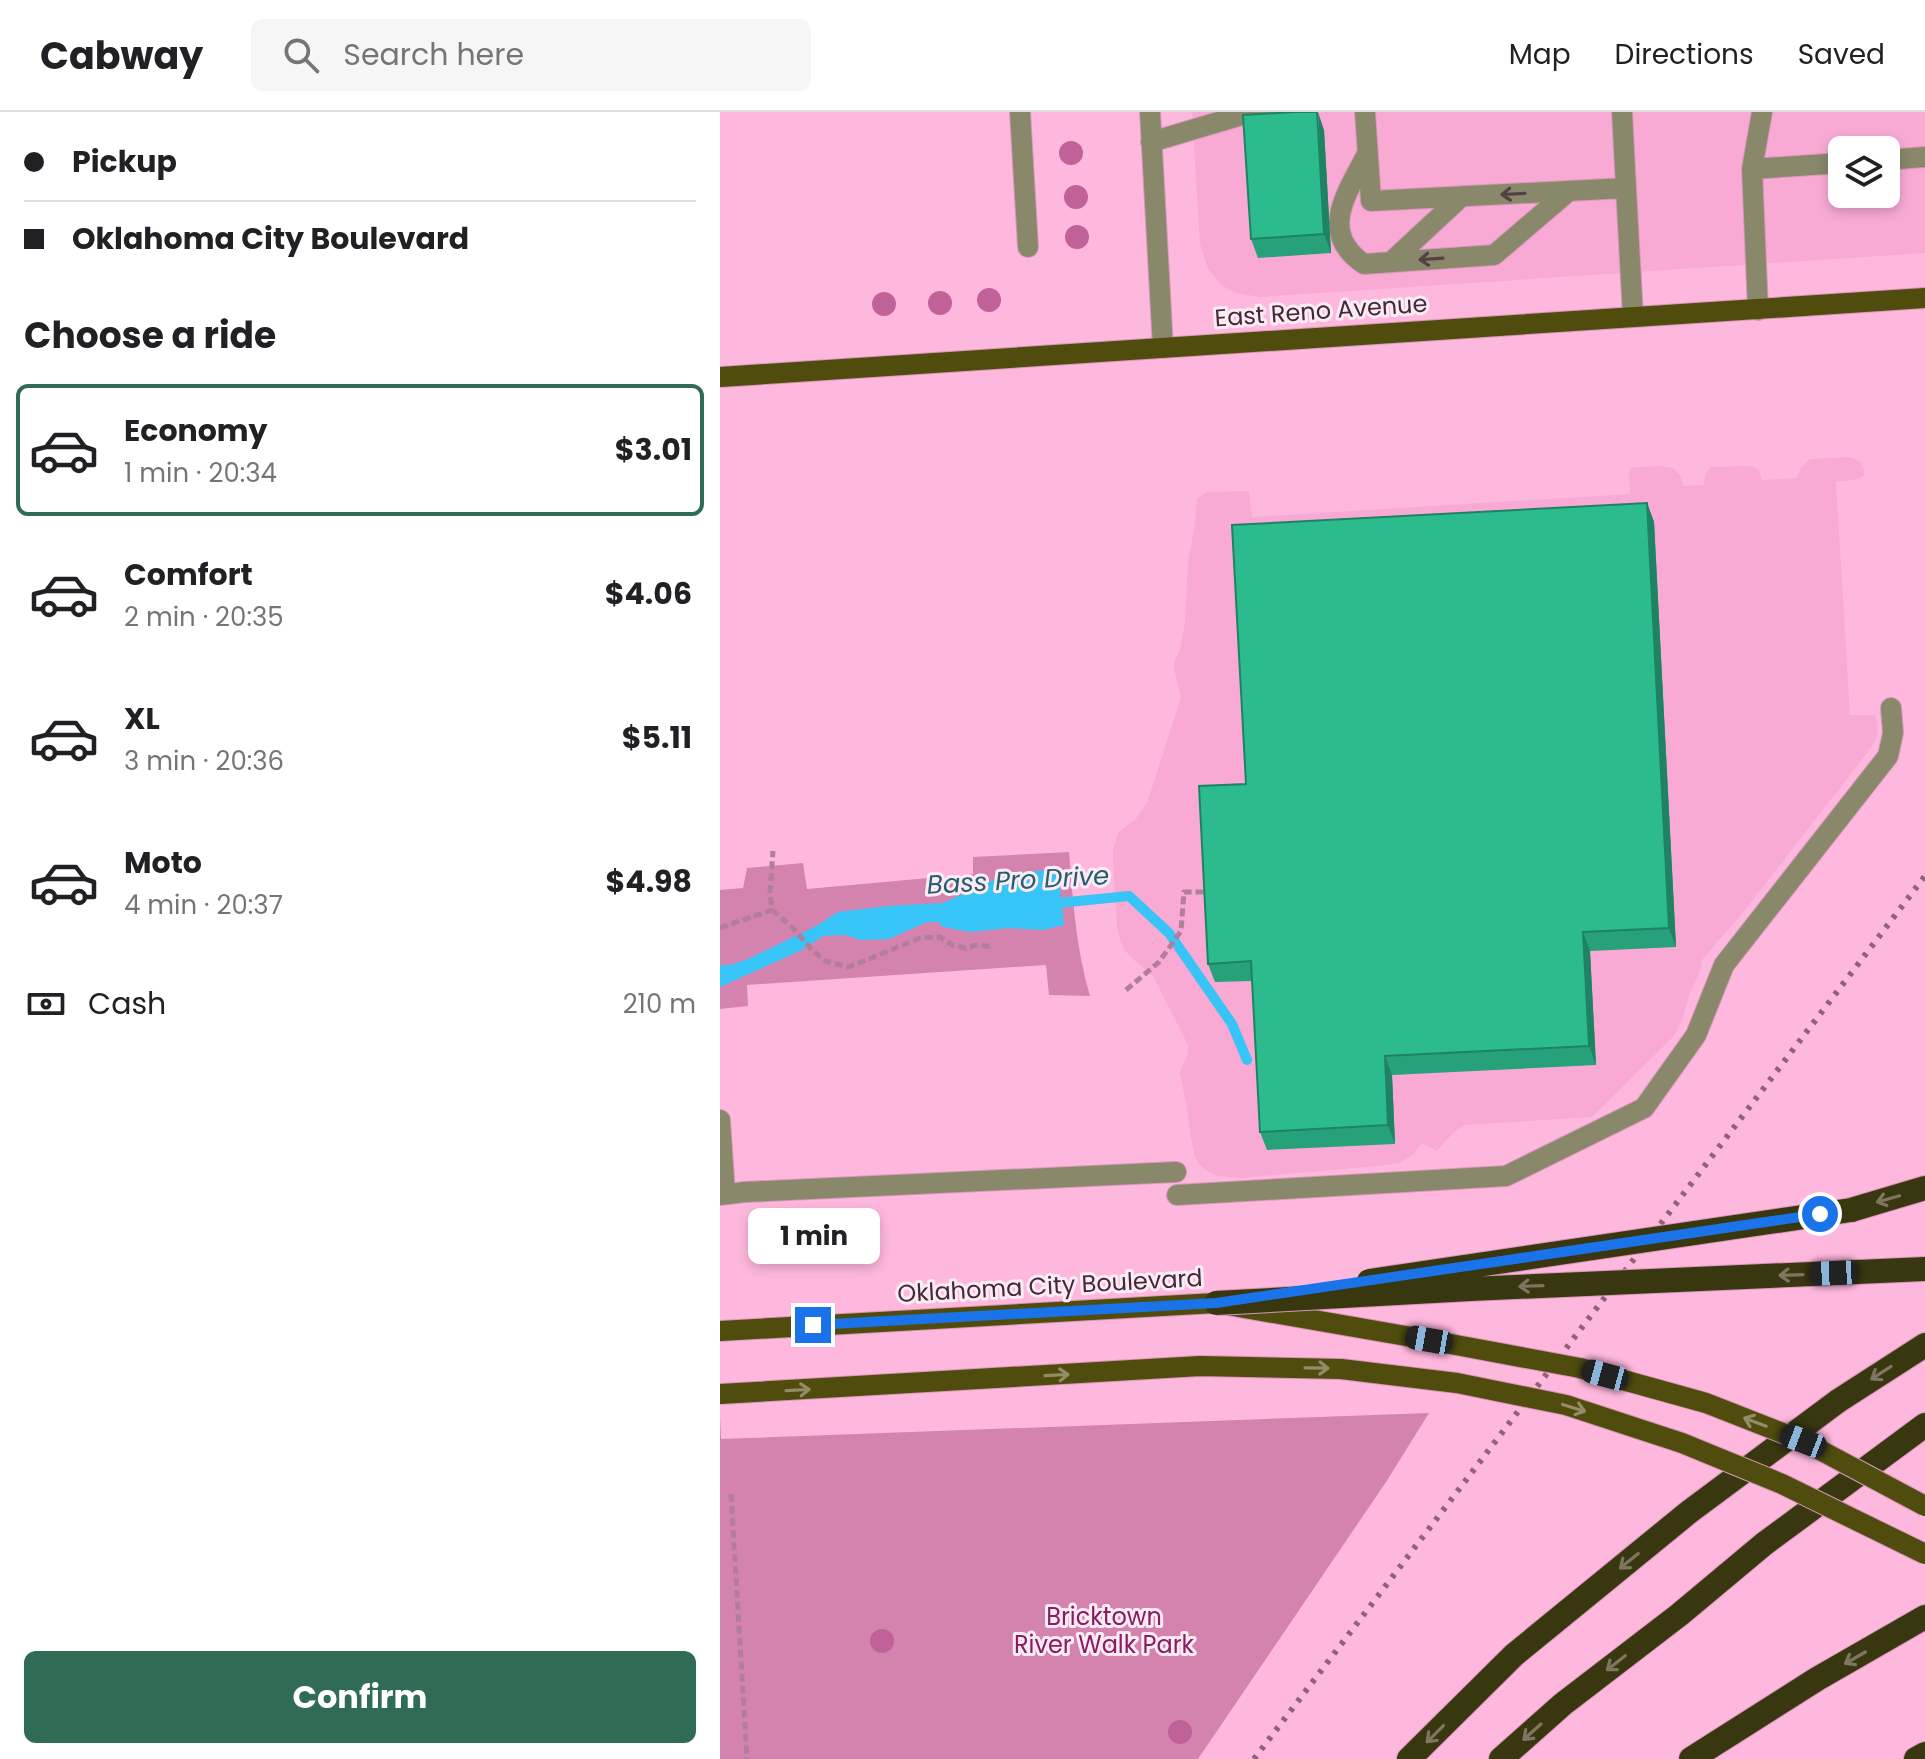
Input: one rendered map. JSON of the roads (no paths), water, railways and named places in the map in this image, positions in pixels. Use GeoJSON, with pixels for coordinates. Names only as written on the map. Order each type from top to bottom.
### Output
{"type":"FeatureCollection","features":[{"type":"Feature","properties":{"kind":"highway"},"geometry":{"type":"LineString","coordinates":[[1216,1303],[1851,1210],[1925,1188]]}},
{"type":"Feature","properties":{"kind":"highway"},"geometry":{"type":"LineString","coordinates":[[1216,1303],[1925,1269]]}},
{"type":"Feature","properties":{"kind":"highway"},"geometry":{"type":"LineString","coordinates":[[1409,1759],[1514,1655],[1689,1512],[1838,1401],[1925,1345]]}},
{"type":"Feature","properties":{"kind":"highway"},"geometry":{"type":"LineString","coordinates":[[1501,1759],[1563,1704],[1679,1615],[1764,1544],[1925,1425]]}},
{"type":"Feature","properties":{"kind":"highway"},"geometry":{"type":"LineString","coordinates":[[1691,1759],[1817,1679],[1925,1617]]}},
{"type":"Feature","properties":{"kind":"highway"},"geometry":{"type":"LineString","coordinates":[[1916,1759],[1925,1754]]}},
{"type":"Feature","properties":{"kind":"main road","name":"East Reno Avenue"},"geometry":{"type":"LineString","coordinates":[[720,377],[1925,298]]}},
{"type":"Feature","properties":{"kind":"main road","name":"Oklahoma City Boulevard"},"geometry":{"type":"LineString","coordinates":[[720,1331],[1216,1303],[1580,1368],[1706,1403],[1803,1441],[1925,1506]]}},
{"type":"Feature","properties":{"kind":"main road"},"geometry":{"type":"LineString","coordinates":[[720,1394],[1200,1366],[1341,1369],[1457,1383],[1566,1405],[1682,1443],[1782,1484],[1925,1554]]}},
{"type":"Feature","properties":{"kind":"street"},"geometry":{"type":"LineString","coordinates":[[1020,112],[1028,247]]}},
{"type":"Feature","properties":{"kind":"street"},"geometry":{"type":"LineString","coordinates":[[1150,112],[1163,348]]}},
{"type":"Feature","properties":{"kind":"street"},"geometry":{"type":"LineString","coordinates":[[1151,142],[1242,115],[1288,112]]}},
{"type":"Feature","properties":{"kind":"street"},"geometry":{"type":"LineString","coordinates":[[1365,112],[1371,201],[1626,188]]}},
{"type":"Feature","properties":{"kind":"street"},"geometry":{"type":"LineString","coordinates":[[1622,112],[1633,317]]}},
{"type":"Feature","properties":{"kind":"street"},"geometry":{"type":"LineString","coordinates":[[1758,310],[1752,169],[1762,112]]}},
{"type":"Feature","properties":{"kind":"street"},"geometry":{"type":"LineString","coordinates":[[1368,154],[1339,208],[1341,240],[1350,255],[1364,264],[1494,255],[1569,191]]}},
{"type":"Feature","properties":{"kind":"street"},"geometry":{"type":"LineString","coordinates":[[1900,159],[1925,157]]}},
{"type":"Feature","properties":{"kind":"street"},"geometry":{"type":"LineString","coordinates":[[1752,169],[1828,164]]}},
{"type":"Feature","properties":{"kind":"street"},"geometry":{"type":"LineString","coordinates":[[1391,262],[1462,196]]}},
{"type":"Feature","properties":{"kind":"street"},"geometry":{"type":"LineString","coordinates":[[1177,1195],[1506,1176],[1644,1108],[1696,1035],[1724,965],[1888,756],[1893,733],[1891,708]]}},
{"type":"Feature","properties":{"kind":"street"},"geometry":{"type":"LineString","coordinates":[[720,1120],[722,1194],[1176,1172]]}},
{"type":"Feature","properties":{"kind":"water"},"geometry":{"type":"Polygon","coordinates":[[[1058,869],[1064,925],[1043,930],[1009,928],[970,932],[943,927],[938,922],[927,922],[889,939],[823,936],[802,950],[720,987],[720,965],[748,959],[838,912],[943,903],[1006,874],[1058,869]]]}},
{"type":"Feature","properties":{"kind":"waterway","name":"Bass Pro Drive"},"geometry":{"type":"LineString","coordinates":[[1048,904],[1129,896],[1169,933],[1232,1024],[1247,1060]]}},
{"type":"Feature","properties":{"kind":"railway"},"geometry":{"type":"LineString","coordinates":[[1254,1759],[1925,876]]}},
{"type":"Feature","properties":{"kind":"park label","name":"Bricktown River Walk Park"},"geometry":{"type":"Point","coordinates":[1104,1631]}}]}
